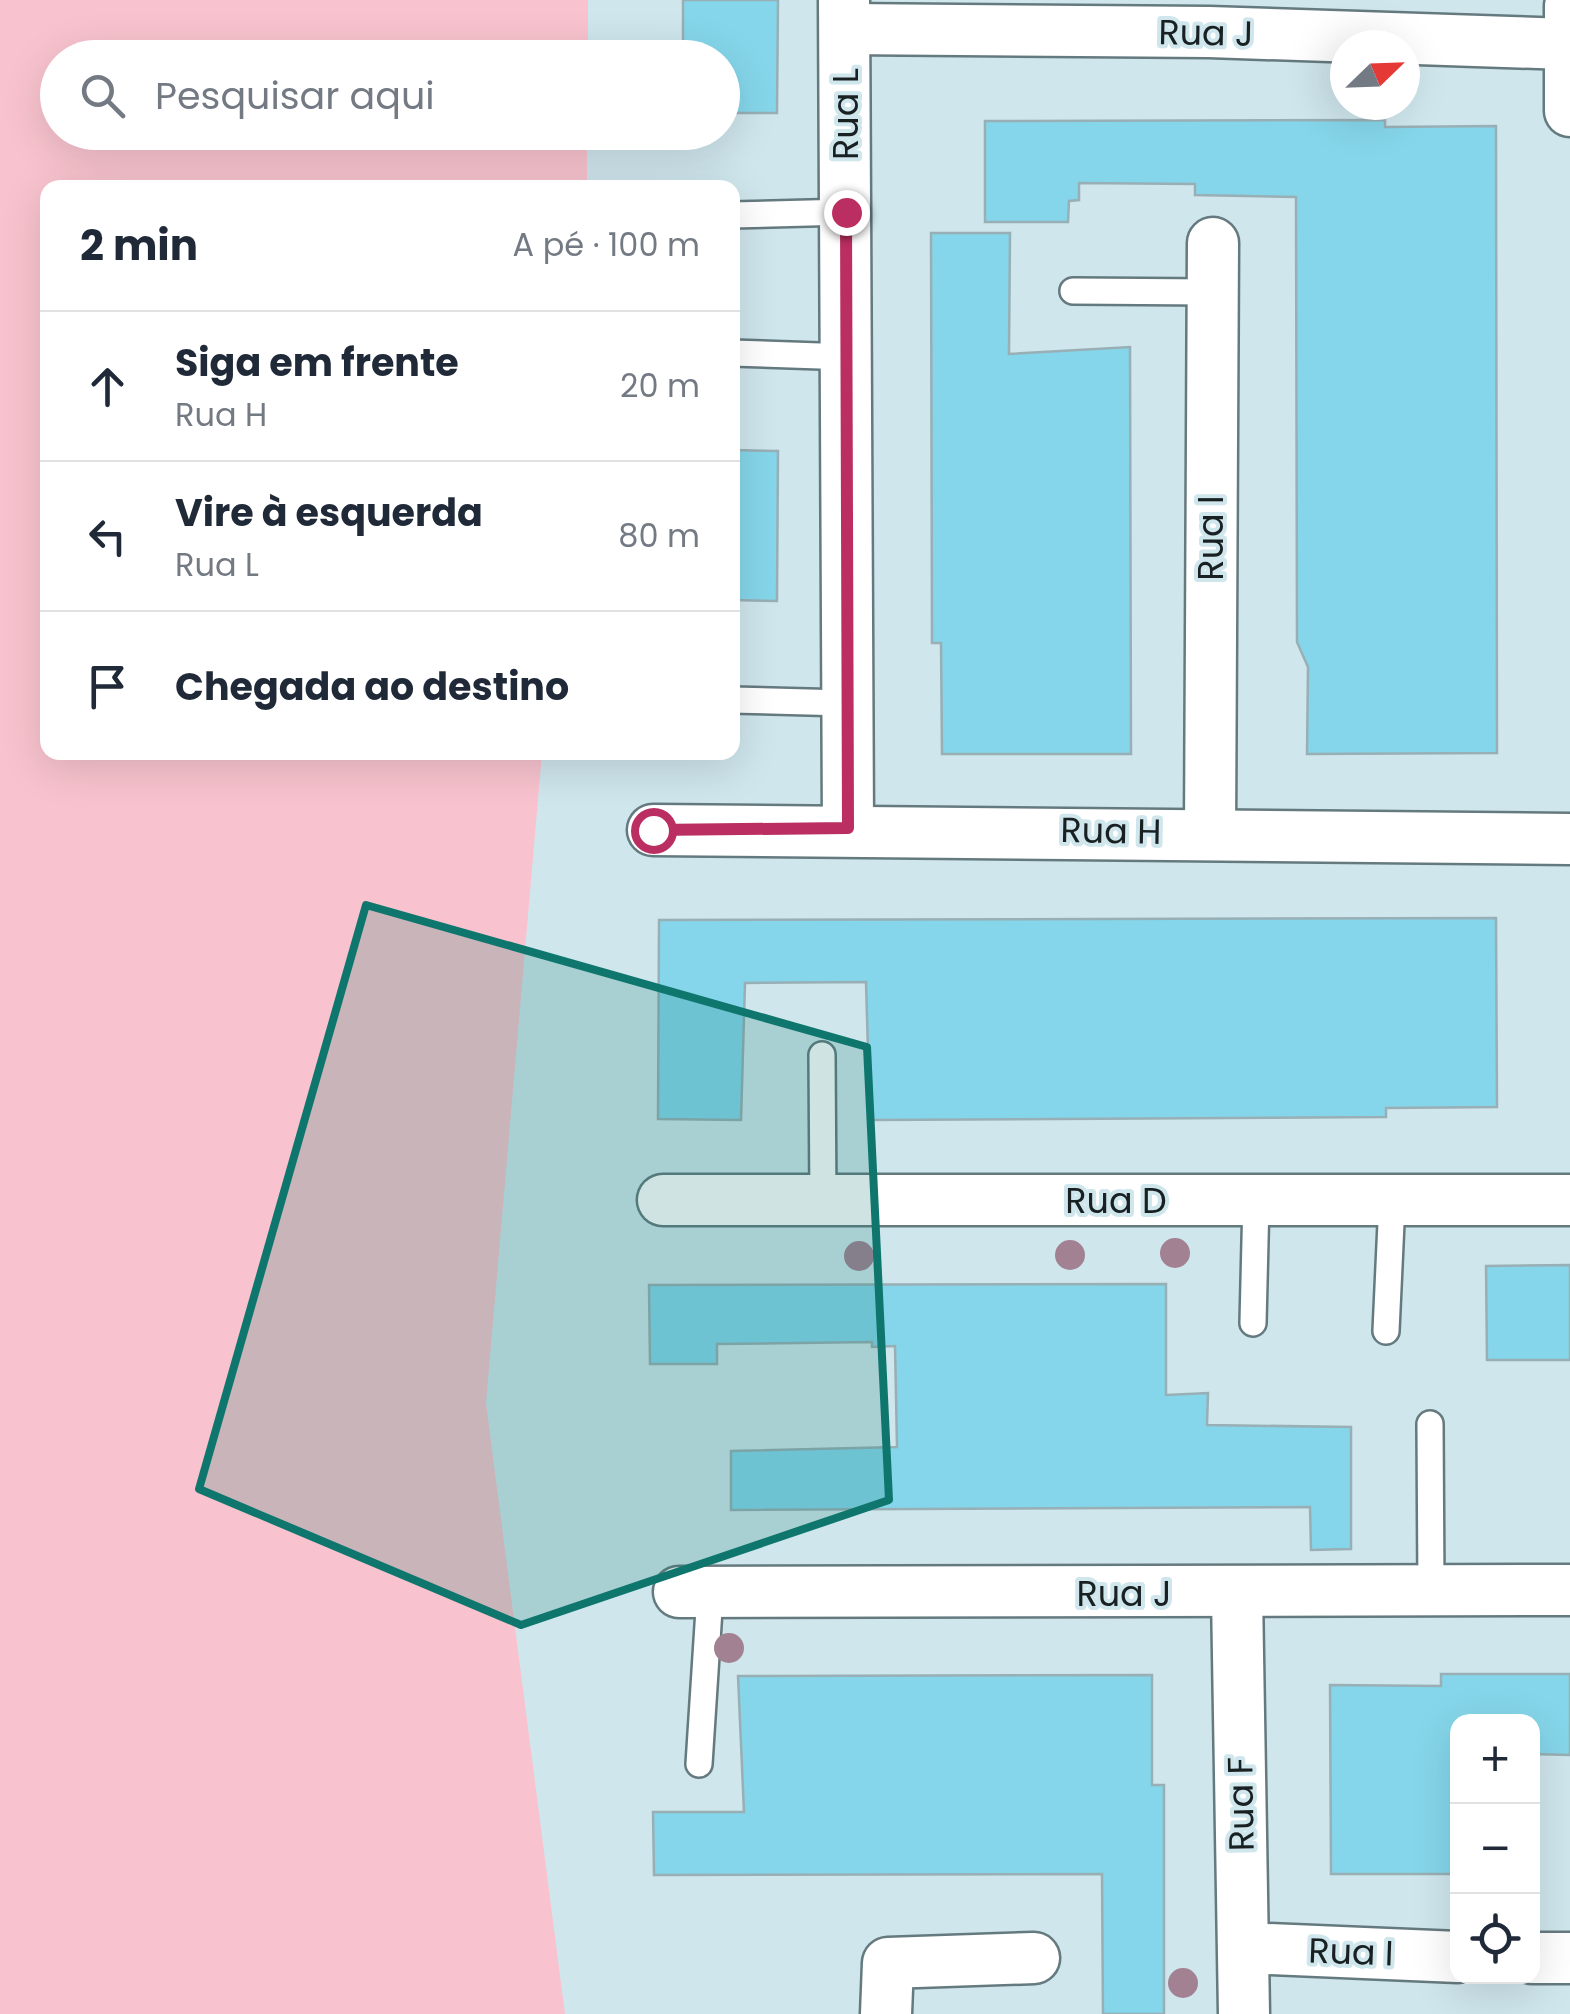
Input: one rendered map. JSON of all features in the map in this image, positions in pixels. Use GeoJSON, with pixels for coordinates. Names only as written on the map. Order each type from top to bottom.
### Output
{"type":"FeatureCollection","features":[{"type":"Feature","properties":{"kind":"street","name":"Rua J"},"geometry":{"type":"LineString","coordinates":[[845,15],[1209,16],[1568,25]]}},
{"type":"Feature","properties":{"kind":"street","name":"Rua L"},"geometry":{"type":"LineString","coordinates":[[845,15],[848,828]]}},
{"type":"Feature","properties":{"kind":"street"},"geometry":{"type":"LineString","coordinates":[[1568,25],[1570,110]]}},
{"type":"Feature","properties":{"kind":"street","name":"Rua I"},"geometry":{"type":"LineString","coordinates":[[1210,832],[1213,244]]}},
{"type":"Feature","properties":{"kind":"street","name":"Rua H"},"geometry":{"type":"LineString","coordinates":[[653,830],[848,828],[1570,839]]}},
{"type":"Feature","properties":{"kind":"street","name":"Rua D"},"geometry":{"type":"LineString","coordinates":[[663,1200],[1570,1200]]}},
{"type":"Feature","properties":{"kind":"street","name":"Rua J"},"geometry":{"type":"LineString","coordinates":[[694,1593],[1570,1590]]}},
{"type":"Feature","properties":{"kind":"street","name":"Rua F"},"geometry":{"type":"LineString","coordinates":[[1236,1594],[1244,2014]]}},
{"type":"Feature","properties":{"kind":"street","name":"Rua I"},"geometry":{"type":"LineString","coordinates":[[1244,1948],[1450,1957]]}},
{"type":"Feature","properties":{"kind":"street"},"geometry":{"type":"LineString","coordinates":[[886,2014],[888,1963],[1034,1958]]}},
{"type":"Feature","properties":{"kind":"street"},"geometry":{"type":"LineString","coordinates":[[1540,1958],[1570,1958]]}},
{"type":"Feature","properties":{"kind":"lane"},"geometry":{"type":"LineString","coordinates":[[740,216],[846,212]]}},
{"type":"Feature","properties":{"kind":"lane"},"geometry":{"type":"LineString","coordinates":[[1073,292],[1211,292]]}},
{"type":"Feature","properties":{"kind":"lane"},"geometry":{"type":"LineString","coordinates":[[740,354],[849,357]]}},
{"type":"Feature","properties":{"kind":"lane"},"geometry":{"type":"LineString","coordinates":[[740,700],[846,703]]}},
{"type":"Feature","properties":{"kind":"lane"},"geometry":{"type":"LineString","coordinates":[[822,1055],[823,1203]]}},
{"type":"Feature","properties":{"kind":"lane"},"geometry":{"type":"LineString","coordinates":[[1254,1323],[1256,1200]]}},
{"type":"Feature","properties":{"kind":"lane"},"geometry":{"type":"LineString","coordinates":[[1386,1331],[1392,1200]]}},
{"type":"Feature","properties":{"kind":"lane"},"geometry":{"type":"LineString","coordinates":[[1430,1424],[1432,1590]]}},
{"type":"Feature","properties":{"kind":"lane"},"geometry":{"type":"LineString","coordinates":[[694,1593],[699,1764]]}},
{"type":"Feature","properties":{"kind":"highlighted area"},"geometry":{"type":"Polygon","coordinates":[[[366,905],[867,1047],[889,1500],[521,1625],[199,1489],[366,905]]]}},
{"type":"Feature","properties":{"kind":"shaded area"},"geometry":{"type":"Polygon","coordinates":[[[0,0],[588,0],[588,40],[40,40],[40,150],[587,150],[587,180],[40,180],[40,760],[541,760],[486,1403],[565,2014],[0,2014],[0,0]]]}},
{"type":"Feature","properties":{"kind":"building"},"geometry":{"type":"Polygon","coordinates":[[[683,0],[778,0],[777,113],[740,113],[740,40],[683,40],[683,0]]]}},
{"type":"Feature","properties":{"kind":"building"},"geometry":{"type":"Polygon","coordinates":[[[1385,120],[1385,127],[1496,126],[1497,753],[1307,754],[1308,667],[1297,642],[1296,197],[1195,195],[1195,184],[1079,183],[1079,200],[1069,201],[1068,222],[985,222],[985,121],[1385,120]]]}},
{"type":"Feature","properties":{"kind":"building"},"geometry":{"type":"Polygon","coordinates":[[[931,233],[1010,233],[1009,354],[1130,347],[1131,754],[942,754],[941,643],[932,643],[931,233]]]}},
{"type":"Feature","properties":{"kind":"building"},"geometry":{"type":"Polygon","coordinates":[[[740,450],[778,451],[777,601],[740,600],[740,450]]]}},
{"type":"Feature","properties":{"kind":"building"},"geometry":{"type":"Polygon","coordinates":[[[1496,918],[1497,1107],[1386,1108],[1386,1117],[870,1120],[866,982],[745,983],[741,1120],[658,1119],[659,920],[1496,918]]]}},
{"type":"Feature","properties":{"kind":"building"},"geometry":{"type":"Polygon","coordinates":[[[1570,1265],[1570,1360],[1487,1360],[1486,1266],[1570,1265]]]}},
{"type":"Feature","properties":{"kind":"building"},"geometry":{"type":"Polygon","coordinates":[[[1166,1284],[1166,1395],[1208,1393],[1207,1425],[1351,1427],[1351,1549],[1311,1550],[1310,1507],[731,1510],[731,1451],[897,1447],[895,1346],[872,1347],[872,1342],[717,1344],[717,1364],[650,1364],[649,1285],[1166,1284]]]}},
{"type":"Feature","properties":{"kind":"building"},"geometry":{"type":"Polygon","coordinates":[[[1441,1674],[1570,1674],[1570,1755],[1540,1754],[1540,1714],[1450,1714],[1450,1874],[1331,1874],[1330,1685],[1441,1686],[1441,1674]]]}},
{"type":"Feature","properties":{"kind":"building"},"geometry":{"type":"Polygon","coordinates":[[[1152,1675],[1152,1785],[1164,1785],[1164,2014],[1103,2014],[1102,1874],[654,1875],[653,1812],[744,1812],[738,1676],[1152,1675]]]}},
{"type":"Feature","properties":{"kind":"route"},"geometry":{"type":"LineString","coordinates":[[653,830],[848,828],[846,212]]}}]}
